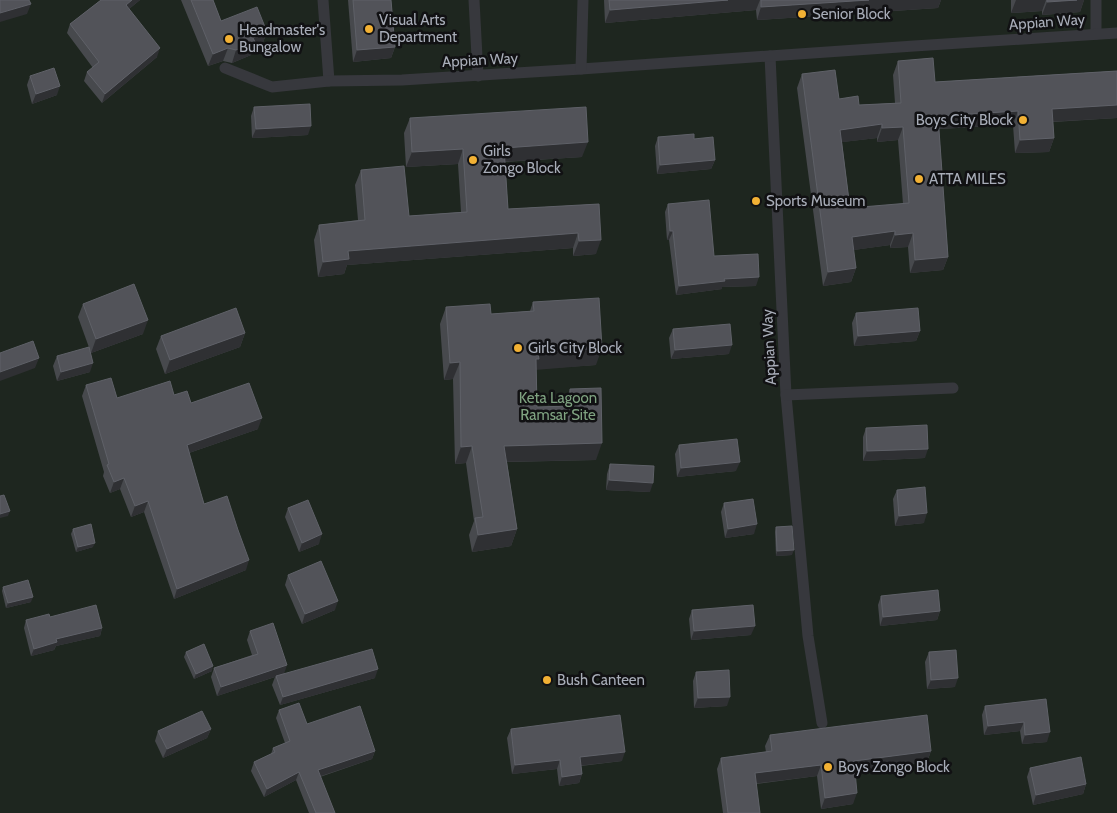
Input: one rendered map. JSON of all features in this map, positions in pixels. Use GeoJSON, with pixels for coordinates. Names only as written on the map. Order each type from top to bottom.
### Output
{"type":"FeatureCollection","features":[{"type":"Feature","properties":{"kind":"lane"},"geometry":{"type":"LineString","coordinates":[[323,0],[329,81]]}},
{"type":"Feature","properties":{"kind":"lane"},"geometry":{"type":"LineString","coordinates":[[474,0],[478,76]]}},
{"type":"Feature","properties":{"kind":"lane"},"geometry":{"type":"LineString","coordinates":[[581,69],[583,0]]}},
{"type":"Feature","properties":{"kind":"lane"},"geometry":{"type":"LineString","coordinates":[[1096,0],[1096,34]]}},
{"type":"Feature","properties":{"kind":"lane","name":"Appian Way"},"geometry":{"type":"LineString","coordinates":[[225,68],[272,87],[329,81],[478,76],[1117,33]]}},
{"type":"Feature","properties":{"kind":"lane","name":"Appian Way"},"geometry":{"type":"LineString","coordinates":[[770,56],[786,395],[808,636],[822,723]]}},
{"type":"Feature","properties":{"kind":"lane"},"geometry":{"type":"LineString","coordinates":[[786,395],[953,388]]}},
{"type":"Feature","properties":{"kind":"green space","name":"Keta Lagoon Ramsar Site"},"geometry":{"type":"Polygon","coordinates":[[[0,0],[1117,0],[1117,813],[0,813],[0,0]]]}},
{"type":"Feature","properties":{"kind":"building"},"geometry":{"type":"Polygon","coordinates":[[[0,0],[29,0],[31,4],[0,13],[0,0]]]}},
{"type":"Feature","properties":{"kind":"building"},"geometry":{"type":"Polygon","coordinates":[[[101,0],[132,0],[126,5],[160,48],[105,94],[87,72],[99,62],[70,24],[101,0]]]}},
{"type":"Feature","properties":{"kind":"building"},"geometry":{"type":"Polygon","coordinates":[[[191,0],[213,0],[221,21],[257,7],[267,32],[253,38],[255,42],[236,50],[228,48],[213,54],[191,0]]]}},
{"type":"Feature","properties":{"kind":"building","name":"Visual Arts Department"},"geometry":{"type":"Polygon","coordinates":[[[353,0],[391,0],[395,47],[357,50],[353,0]]]}},
{"type":"Feature","properties":{"kind":"building"},"geometry":{"type":"Polygon","coordinates":[[[609,0],[728,0],[610,10],[609,0]]]}},
{"type":"Feature","properties":{"kind":"building"},"geometry":{"type":"Polygon","coordinates":[[[761,0],[869,0],[761,7],[761,0]]]}},
{"type":"Feature","properties":{"kind":"building"},"geometry":{"type":"Polygon","coordinates":[[[1047,0],[1077,0],[1047,2],[1047,0]]]}},
{"type":"Feature","properties":{"kind":"building"},"geometry":{"type":"Polygon","coordinates":[[[933,58],[935,82],[1117,71],[1117,105],[1052,109],[1054,138],[1020,140],[1018,111],[938,116],[948,257],[915,260],[913,233],[895,235],[895,231],[852,237],[856,268],[828,272],[802,74],[835,70],[839,99],[858,96],[859,105],[901,103],[898,61],[933,58]],[[882,124],[840,130],[850,208],[909,203],[903,127],[882,128],[882,124]]]}},
{"type":"Feature","properties":{"kind":"building"},"geometry":{"type":"Polygon","coordinates":[[[54,68],[60,86],[36,94],[30,76],[54,68]]]}},
{"type":"Feature","properties":{"kind":"building"},"geometry":{"type":"Polygon","coordinates":[[[310,104],[311,126],[256,129],[254,107],[310,104]]]}},
{"type":"Feature","properties":{"kind":"building"},"geometry":{"type":"Polygon","coordinates":[[[586,107],[588,142],[504,148],[508,209],[599,204],[601,240],[579,241],[578,233],[348,251],[349,259],[323,262],[319,225],[365,220],[361,170],[404,166],[409,216],[467,212],[463,149],[412,152],[410,118],[586,107]]]}},
{"type":"Feature","properties":{"kind":"building"},"geometry":{"type":"Polygon","coordinates":[[[694,134],[694,139],[713,137],[715,160],[660,165],[658,137],[694,134]]]}},
{"type":"Feature","properties":{"kind":"building"},"geometry":{"type":"Polygon","coordinates":[[[709,200],[714,256],[758,254],[759,277],[724,279],[725,281],[679,286],[673,231],[670,231],[668,204],[709,200]]]}},
{"type":"Feature","properties":{"kind":"building"},"geometry":{"type":"Polygon","coordinates":[[[134,284],[148,320],[96,339],[83,304],[134,284]]]}},
{"type":"Feature","properties":{"kind":"building"},"geometry":{"type":"Polygon","coordinates":[[[599,298],[602,348],[538,353],[539,359],[536,359],[537,407],[571,406],[570,389],[601,388],[602,443],[504,446],[517,529],[478,535],[475,518],[483,517],[472,446],[461,447],[460,362],[450,363],[446,307],[490,304],[491,314],[534,311],[533,302],[599,298]]]}},
{"type":"Feature","properties":{"kind":"building"},"geometry":{"type":"Polygon","coordinates":[[[236,308],[245,333],[170,360],[161,336],[236,308]]]}},
{"type":"Feature","properties":{"kind":"building"},"geometry":{"type":"Polygon","coordinates":[[[918,308],[920,331],[858,336],[856,313],[918,308]]]}},
{"type":"Feature","properties":{"kind":"building"},"geometry":{"type":"Polygon","coordinates":[[[730,324],[732,345],[675,350],[673,329],[730,324]]]}},
{"type":"Feature","properties":{"kind":"building"},"geometry":{"type":"Polygon","coordinates":[[[33,341],[39,358],[0,372],[0,353],[33,341]]]}},
{"type":"Feature","properties":{"kind":"building"},"geometry":{"type":"Polygon","coordinates":[[[89,347],[93,363],[61,372],[57,356],[89,347]]]}},
{"type":"Feature","properties":{"kind":"building"},"geometry":{"type":"Polygon","coordinates":[[[111,378],[117,398],[170,381],[174,395],[187,391],[191,403],[249,383],[262,418],[187,445],[204,504],[227,496],[249,560],[177,589],[148,501],[135,506],[124,478],[114,482],[107,465],[109,464],[86,385],[111,378]]]}},
{"type":"Feature","properties":{"kind":"building"},"geometry":{"type":"Polygon","coordinates":[[[927,425],[928,449],[867,451],[866,428],[927,425]]]}},
{"type":"Feature","properties":{"kind":"building"},"geometry":{"type":"Polygon","coordinates":[[[737,439],[740,462],[681,468],[679,445],[737,439]]]}},
{"type":"Feature","properties":{"kind":"building"},"geometry":{"type":"Polygon","coordinates":[[[610,464],[654,466],[653,483],[609,480],[610,464]]]}},
{"type":"Feature","properties":{"kind":"building"},"geometry":{"type":"Polygon","coordinates":[[[925,487],[927,513],[899,516],[897,490],[925,487]]]}},
{"type":"Feature","properties":{"kind":"building"},"geometry":{"type":"Polygon","coordinates":[[[4,495],[10,511],[0,514],[0,496],[4,495]]]}},
{"type":"Feature","properties":{"kind":"building"},"geometry":{"type":"Polygon","coordinates":[[[753,499],[757,524],[728,529],[724,503],[753,499]]]}},
{"type":"Feature","properties":{"kind":"building"},"geometry":{"type":"Polygon","coordinates":[[[308,500],[322,534],[302,543],[288,508],[308,500]]]}},
{"type":"Feature","properties":{"kind":"building"},"geometry":{"type":"Polygon","coordinates":[[[91,524],[95,543],[78,547],[73,529],[91,524]]]}},
{"type":"Feature","properties":{"kind":"building"},"geometry":{"type":"Polygon","coordinates":[[[792,526],[794,550],[777,551],[776,527],[792,526]]]}},
{"type":"Feature","properties":{"kind":"building"},"geometry":{"type":"Polygon","coordinates":[[[321,561],[338,601],[305,614],[288,575],[321,561]]]}},
{"type":"Feature","properties":{"kind":"building"},"geometry":{"type":"Polygon","coordinates":[[[28,580],[33,597],[8,603],[3,587],[28,580]]]}},
{"type":"Feature","properties":{"kind":"building"},"geometry":{"type":"Polygon","coordinates":[[[938,590],[940,611],[883,617],[881,596],[938,590]]]}},
{"type":"Feature","properties":{"kind":"building"},"geometry":{"type":"Polygon","coordinates":[[[96,605],[102,628],[56,639],[57,642],[34,649],[26,620],[49,614],[50,617],[96,605]]]}},
{"type":"Feature","properties":{"kind":"building"},"geometry":{"type":"Polygon","coordinates":[[[753,605],[755,626],[694,631],[692,610],[753,605]]]}},
{"type":"Feature","properties":{"kind":"building"},"geometry":{"type":"Polygon","coordinates":[[[273,623],[287,665],[221,687],[214,668],[258,654],[250,631],[273,623]]]}},
{"type":"Feature","properties":{"kind":"building"},"geometry":{"type":"Polygon","coordinates":[[[204,644],[213,666],[196,674],[186,652],[204,644]]]}},
{"type":"Feature","properties":{"kind":"building"},"geometry":{"type":"Polygon","coordinates":[[[372,649],[378,669],[283,697],[276,676],[372,649]]]}},
{"type":"Feature","properties":{"kind":"building"},"geometry":{"type":"Polygon","coordinates":[[[956,650],[958,678],[931,680],[929,652],[956,650]]]}},
{"type":"Feature","properties":{"kind":"building"},"geometry":{"type":"Polygon","coordinates":[[[729,670],[730,697],[698,698],[696,672],[729,670]]]}},
{"type":"Feature","properties":{"kind":"building"},"geometry":{"type":"Polygon","coordinates":[[[1046,699],[1050,732],[1025,735],[1024,722],[988,726],[985,706],[1046,699]]]}},
{"type":"Feature","properties":{"kind":"building"},"geometry":{"type":"Polygon","coordinates":[[[299,703],[307,724],[360,706],[375,751],[318,770],[335,813],[316,813],[299,772],[267,789],[254,762],[275,752],[273,748],[290,741],[279,710],[299,703]]]}},
{"type":"Feature","properties":{"kind":"building"},"geometry":{"type":"Polygon","coordinates":[[[202,711],[211,729],[167,749],[158,731],[202,711]]]}},
{"type":"Feature","properties":{"kind":"building"},"geometry":{"type":"Polygon","coordinates":[[[620,715],[625,752],[580,757],[582,774],[562,777],[560,760],[515,765],[511,729],[620,715]]]}},
{"type":"Feature","properties":{"kind":"building"},"geometry":{"type":"Polygon","coordinates":[[[927,715],[931,751],[854,761],[857,793],[825,798],[821,765],[755,773],[760,813],[728,813],[721,758],[772,751],[770,735],[927,715]]]}},
{"type":"Feature","properties":{"kind":"building"},"geometry":{"type":"Polygon","coordinates":[[[1081,757],[1086,784],[1036,795],[1030,768],[1081,757]]]}},
{"type":"Feature","properties":{"kind":"place","name":"Senior Block"},"geometry":{"type":"Point","coordinates":[802,14]}},
{"type":"Feature","properties":{"kind":"place","name":"Visual Arts Department"},"geometry":{"type":"Point","coordinates":[369,29]}},
{"type":"Feature","properties":{"kind":"place","name":"Headmaster's Bungalow"},"geometry":{"type":"Point","coordinates":[229,39]}},
{"type":"Feature","properties":{"kind":"place","name":"Boys City Block"},"geometry":{"type":"Point","coordinates":[1023,120]}},
{"type":"Feature","properties":{"kind":"place","name":"Girls Zongo Block"},"geometry":{"type":"Point","coordinates":[473,160]}},
{"type":"Feature","properties":{"kind":"place","name":"ATTA MILES"},"geometry":{"type":"Point","coordinates":[919,179]}},
{"type":"Feature","properties":{"kind":"place","name":"Sports Museum"},"geometry":{"type":"Point","coordinates":[756,201]}},
{"type":"Feature","properties":{"kind":"place","name":"Girls City Block"},"geometry":{"type":"Point","coordinates":[518,348]}},
{"type":"Feature","properties":{"kind":"place","name":"Bush Canteen"},"geometry":{"type":"Point","coordinates":[547,680]}},
{"type":"Feature","properties":{"kind":"place","name":"Boys Zongo Block"},"geometry":{"type":"Point","coordinates":[828,767]}}]}
